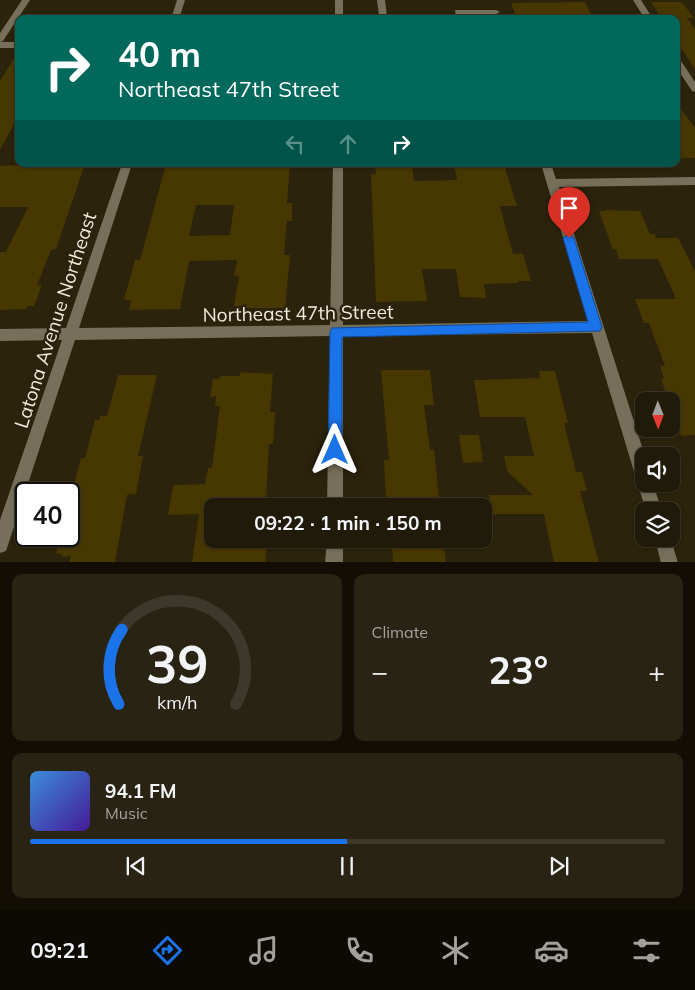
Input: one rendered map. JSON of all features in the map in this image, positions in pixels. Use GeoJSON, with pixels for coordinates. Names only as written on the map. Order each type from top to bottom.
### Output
{"type":"FeatureCollection","features":[{"type":"Feature","properties":{"kind":"street"},"geometry":{"type":"LineString","coordinates":[[0,39],[5,25],[26,0]]}},
{"type":"Feature","properties":{"kind":"street"},"geometry":{"type":"LineString","coordinates":[[176,15],[181,0]]}},
{"type":"Feature","properties":{"kind":"street"},"geometry":{"type":"LineString","coordinates":[[339,0],[339,15]]}},
{"type":"Feature","properties":{"kind":"street"},"geometry":{"type":"LineString","coordinates":[[382,0],[383,15]]}},
{"type":"Feature","properties":{"kind":"street"},"geometry":{"type":"LineString","coordinates":[[637,0],[646,15]]}},
{"type":"Feature","properties":{"kind":"street"},"geometry":{"type":"LineString","coordinates":[[459,15],[458,12],[497,15],[492,1]]}},
{"type":"Feature","properties":{"kind":"street"},"geometry":{"type":"LineString","coordinates":[[0,45],[15,45]]}},
{"type":"Feature","properties":{"kind":"street"},"geometry":{"type":"LineString","coordinates":[[680,66],[695,89]]}},
{"type":"Feature","properties":{"kind":"street","name":"Latona Avenue Northeast"},"geometry":{"type":"LineString","coordinates":[[0,546],[126,167]]}},
{"type":"Feature","properties":{"kind":"street"},"geometry":{"type":"LineString","coordinates":[[335,498],[338,167]]}},
{"type":"Feature","properties":{"kind":"street"},"geometry":{"type":"LineString","coordinates":[[547,167],[635,450]]}},
{"type":"Feature","properties":{"kind":"street"},"geometry":{"type":"LineString","coordinates":[[552,183],[695,181]]}},
{"type":"Feature","properties":{"kind":"street","name":"Northeast 47th Street"},"geometry":{"type":"LineString","coordinates":[[0,336],[596,327]]}},
{"type":"Feature","properties":{"kind":"street"},"geometry":{"type":"LineString","coordinates":[[665,547],[670,562]]}},
{"type":"Feature","properties":{"kind":"street"},"geometry":{"type":"LineString","coordinates":[[334,548],[334,562]]}},
{"type":"Feature","properties":{"kind":"building"},"geometry":{"type":"Polygon","coordinates":[[[585,2],[591,15],[516,15],[511,3],[585,2]]]}},
{"type":"Feature","properties":{"kind":"building"},"geometry":{"type":"Polygon","coordinates":[[[651,2],[682,2],[694,18],[687,18],[695,29],[695,69],[680,47],[680,15],[659,15],[651,2]]]}},
{"type":"Feature","properties":{"kind":"building"},"geometry":{"type":"Polygon","coordinates":[[[15,57],[15,123],[0,149],[0,81],[15,57]]]}},
{"type":"Feature","properties":{"kind":"building"},"geometry":{"type":"Polygon","coordinates":[[[680,107],[695,128],[695,158],[681,158],[680,107]]]}},
{"type":"Feature","properties":{"kind":"building"},"geometry":{"type":"Polygon","coordinates":[[[0,166],[84,167],[56,249],[51,250],[37,285],[42,285],[34,306],[27,306],[26,309],[0,310],[0,252],[6,252],[28,207],[0,207],[0,166]]]}},
{"type":"Feature","properties":{"kind":"building"},"geometry":{"type":"Polygon","coordinates":[[[165,167],[290,167],[287,203],[292,203],[292,221],[287,221],[284,255],[290,255],[285,308],[244,308],[244,306],[234,306],[239,276],[234,276],[237,260],[189,261],[180,309],[129,310],[131,301],[124,299],[135,260],[140,260],[165,167]],[[196,205],[189,236],[230,235],[234,205],[196,205]]]}},
{"type":"Feature","properties":{"kind":"building"},"geometry":{"type":"Polygon","coordinates":[[[375,167],[412,167],[414,181],[457,180],[455,167],[505,167],[517,206],[500,206],[513,254],[523,254],[531,281],[484,284],[486,298],[460,297],[456,269],[422,269],[427,301],[376,302],[371,174],[376,174],[375,167]]]}},
{"type":"Feature","properties":{"kind":"building"},"geometry":{"type":"Polygon","coordinates":[[[599,211],[640,211],[650,234],[654,234],[656,238],[678,238],[695,271],[695,435],[681,436],[680,392],[666,392],[661,379],[664,379],[660,366],[665,366],[649,323],[644,323],[635,299],[676,299],[658,259],[619,259],[616,249],[613,250],[599,211]]]}},
{"type":"Feature","properties":{"kind":"building"},"geometry":{"type":"Polygon","coordinates":[[[381,370],[430,370],[434,405],[424,405],[430,450],[434,449],[439,497],[386,498],[384,460],[389,460],[381,370]]]}},
{"type":"Feature","properties":{"kind":"building"},"geometry":{"type":"Polygon","coordinates":[[[539,371],[555,371],[568,423],[565,423],[565,427],[576,472],[582,472],[587,491],[580,491],[599,562],[554,562],[544,514],[492,514],[492,498],[489,498],[489,495],[533,495],[507,471],[504,456],[534,456],[525,417],[480,417],[474,380],[540,378],[539,371]]]}},
{"type":"Feature","properties":{"kind":"building"},"geometry":{"type":"Polygon","coordinates":[[[240,372],[273,374],[270,412],[275,412],[273,444],[269,444],[266,498],[204,498],[204,548],[266,548],[265,562],[192,562],[199,514],[168,515],[173,485],[205,484],[208,468],[212,468],[220,406],[215,406],[216,396],[210,397],[213,379],[219,379],[220,376],[240,376],[240,372]]]}},
{"type":"Feature","properties":{"kind":"building"},"geometry":{"type":"Polygon","coordinates":[[[118,375],[157,375],[138,456],[143,456],[136,494],[127,495],[115,562],[69,562],[71,556],[61,557],[62,554],[56,554],[58,547],[80,547],[80,482],[75,482],[81,458],[85,458],[95,420],[99,420],[100,416],[107,416],[118,375]]]}},
{"type":"Feature","properties":{"kind":"building"},"geometry":{"type":"Polygon","coordinates":[[[459,435],[479,435],[483,462],[463,463],[459,435]]]}},
{"type":"Feature","properties":{"kind":"building"},"geometry":{"type":"Polygon","coordinates":[[[392,548],[444,548],[446,562],[393,562],[392,548]]]}},
{"type":"Feature","properties":{"kind":"route"},"geometry":{"type":"LineString","coordinates":[[335,450],[336,332],[596,327],[569,238]]}}]}
